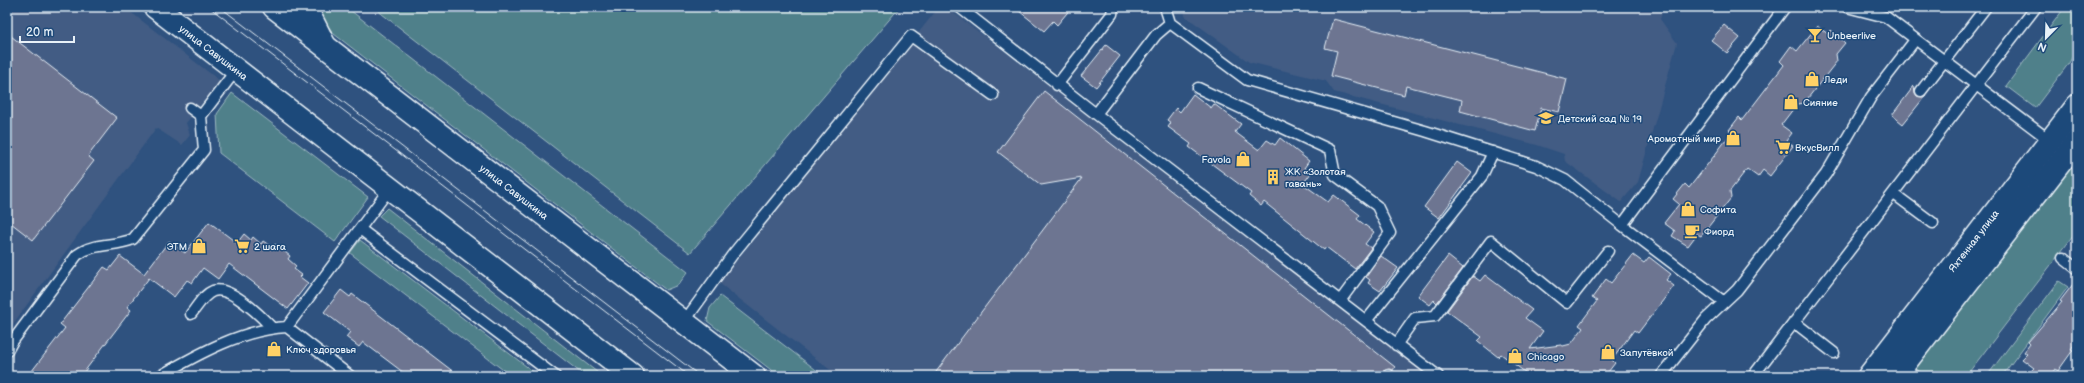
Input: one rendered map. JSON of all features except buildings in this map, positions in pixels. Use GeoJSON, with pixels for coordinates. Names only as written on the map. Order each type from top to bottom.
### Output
{"type":"FeatureCollection","features":[{"type":"Feature","properties":{"kind":"main road","name":"улица Савушкина"},"geometry":{"type":"LineString","coordinates":[[155,7],[633,376]]}},
{"type":"Feature","properties":{"kind":"main road","name":"улица Савушкина"},"geometry":{"type":"LineString","coordinates":[[274,7],[754,376]]}},
{"type":"Feature","properties":{"kind":"main road","name":"Яхтенная улица"},"geometry":{"type":"LineString","coordinates":[[1899,368],[2050,140],[2077,106]]}},
{"type":"Feature","properties":{"kind":"main road","name":"Яхтенная улица"},"geometry":{"type":"LineString","coordinates":[[1869,376],[1899,368],[2072,147]]}},
{"type":"Feature","properties":{"kind":"street"},"geometry":{"type":"LineString","coordinates":[[309,7],[311,16],[327,48]]}},
{"type":"Feature","properties":{"kind":"lane"},"geometry":{"type":"LineString","coordinates":[[959,7],[1438,376]]}},
{"type":"Feature","properties":{"kind":"lane"},"geometry":{"type":"LineString","coordinates":[[1057,84],[1112,14],[1113,7]]}},
{"type":"Feature","properties":{"kind":"lane"},"geometry":{"type":"LineString","coordinates":[[1166,7],[1170,23],[1247,80],[1493,152],[1536,166],[1565,180],[1724,302]]}},
{"type":"Feature","properties":{"kind":"lane"},"geometry":{"type":"LineString","coordinates":[[1622,225],[1785,7]]}},
{"type":"Feature","properties":{"kind":"lane"},"geometry":{"type":"LineString","coordinates":[[1847,7],[1886,17],[2050,140],[2072,147]]}},
{"type":"Feature","properties":{"kind":"lane"},"geometry":{"type":"LineString","coordinates":[[1921,91],[1945,62],[1986,7]]}},
{"type":"Feature","properties":{"kind":"lane"},"geometry":{"type":"LineString","coordinates":[[1753,376],[1977,86],[2036,7]]}},
{"type":"Feature","properties":{"kind":"lane"},"geometry":{"type":"LineString","coordinates":[[1096,114],[1156,35],[1170,23]]}},
{"type":"Feature","properties":{"kind":"lane"},"geometry":{"type":"LineString","coordinates":[[684,322],[733,254],[911,36],[993,95]]}},
{"type":"Feature","properties":{"kind":"lane"},"geometry":{"type":"LineString","coordinates":[[1661,376],[1706,319],[1737,290],[1826,174],[1871,98],[1915,40]]}},
{"type":"Feature","properties":{"kind":"lane"},"geometry":{"type":"LineString","coordinates":[[7,351],[12,342],[77,255],[93,246],[124,243],[133,239],[204,150],[201,116],[236,70]]}},
{"type":"Feature","properties":{"kind":"lane"},"geometry":{"type":"LineString","coordinates":[[1198,88],[1330,150],[1335,174],[1376,206],[1390,234],[1340,301]]}},
{"type":"Feature","properties":{"kind":"lane"},"geometry":{"type":"LineString","coordinates":[[190,108],[201,116]]}},
{"type":"Feature","properties":{"kind":"lane"},"geometry":{"type":"LineString","coordinates":[[1366,321],[1482,176],[1493,152]]}},
{"type":"Feature","properties":{"kind":"lane"},"geometry":{"type":"LineString","coordinates":[[287,327],[390,188]]}},
{"type":"Feature","properties":{"kind":"lane"},"geometry":{"type":"LineString","coordinates":[[1894,194],[1933,223]]}},
{"type":"Feature","properties":{"kind":"lane"},"geometry":{"type":"LineString","coordinates":[[360,228],[554,376]]}},
{"type":"Feature","properties":{"kind":"lane"},"geometry":{"type":"LineString","coordinates":[[1396,345],[1415,318],[1435,316],[1491,241],[1567,303],[1608,251]]}},
{"type":"Feature","properties":{"kind":"lane"},"geometry":{"type":"LineString","coordinates":[[2063,258],[2077,269]]}},
{"type":"Feature","properties":{"kind":"lane"},"geometry":{"type":"LineString","coordinates":[[192,314],[205,296],[213,291],[223,290],[262,316],[272,328]]}},
{"type":"Feature","properties":{"kind":"lane"},"geometry":{"type":"LineString","coordinates":[[1794,322],[1834,353]]}},
{"type":"Feature","properties":{"kind":"lane"},"geometry":{"type":"LineString","coordinates":[[160,376],[189,360],[228,342],[272,328],[287,327],[350,376]]}},
{"type":"Feature","properties":{"kind":"shaded area"},"geometry":{"type":"Polygon","coordinates":[[[7,7],[124,7],[220,81],[186,123],[190,135],[182,145],[156,128],[7,332],[7,7]]]}},
{"type":"Feature","properties":{"kind":"shaded area"},"geometry":{"type":"Polygon","coordinates":[[[939,7],[946,7],[1429,376],[838,376],[719,283],[939,7]]]}},
{"type":"Feature","properties":{"kind":"shaded area","name":"Детский сад № 19"},"geometry":{"type":"Polygon","coordinates":[[[1184,7],[1664,7],[1660,19],[1677,43],[1638,182],[1621,202],[1565,161],[1564,154],[1537,145],[1334,92],[1326,81],[1249,62],[1185,16],[1184,7]]]}},
{"type":"Feature","properties":{"kind":"green space"},"geometry":{"type":"Polygon","coordinates":[[[319,7],[346,7],[688,272],[678,285],[666,290],[334,34],[325,22],[319,7]]]}},
{"type":"Feature","properties":{"kind":"green space"},"geometry":{"type":"Polygon","coordinates":[[[373,7],[900,7],[690,253],[373,7]]]}},
{"type":"Feature","properties":{"kind":"green space"},"geometry":{"type":"Polygon","coordinates":[[[2065,7],[2077,7],[2077,48],[2069,63],[2035,108],[2006,86],[2065,7]]]}},
{"type":"Feature","properties":{"kind":"green space"},"geometry":{"type":"Polygon","coordinates":[[[232,93],[368,197],[335,242],[219,153],[217,114],[232,93]]]}},
{"type":"Feature","properties":{"kind":"green space"},"geometry":{"type":"Polygon","coordinates":[[[2077,154],[2077,231],[1966,376],[1926,376],[1914,367],[2077,154]]]}},
{"type":"Feature","properties":{"kind":"green space"},"geometry":{"type":"Polygon","coordinates":[[[387,208],[602,376],[585,376],[379,216],[387,208]]]}},
{"type":"Feature","properties":{"kind":"green space"},"geometry":{"type":"Polygon","coordinates":[[[360,240],[539,376],[511,376],[350,253],[360,240]]]}},
{"type":"Feature","properties":{"kind":"green space"},"geometry":{"type":"Polygon","coordinates":[[[2059,281],[2068,287],[2002,376],[1987,376],[2059,281]]]}},
{"type":"Feature","properties":{"kind":"green space"},"geometry":{"type":"Polygon","coordinates":[[[720,296],[824,376],[779,376],[707,321],[710,308],[720,296]]]}},
{"type":"Feature","properties":{"kind":"tram line"},"geometry":{"type":"LineString","coordinates":[[209,7],[689,376]]}},
{"type":"Feature","properties":{"kind":"tram line"},"geometry":{"type":"LineString","coordinates":[[220,7],[700,376]]}},
{"type":"Feature","properties":{"kind":"place","name":"Unbeerlive"},"geometry":{"type":"Point","coordinates":[1815,35]}},
{"type":"Feature","properties":{"kind":"place","name":"Леди"},"geometry":{"type":"Point","coordinates":[1812,79]}},
{"type":"Feature","properties":{"kind":"place","name":"Сияние"},"geometry":{"type":"Point","coordinates":[1791,102]}},
{"type":"Feature","properties":{"kind":"place","name":"Детский сад № 19"},"geometry":{"type":"Point","coordinates":[1546,118]}},
{"type":"Feature","properties":{"kind":"place","name":"Ароматный мир"},"geometry":{"type":"Point","coordinates":[1733,138]}},
{"type":"Feature","properties":{"kind":"place","name":"ВкусВилл"},"geometry":{"type":"Point","coordinates":[1783,147]}},
{"type":"Feature","properties":{"kind":"place","name":"Favola"},"geometry":{"type":"Point","coordinates":[1243,159]}},
{"type":"Feature","properties":{"kind":"place","name":"ЖК «Золотая гавань»"},"geometry":{"type":"Point","coordinates":[1273,177]}},
{"type":"Feature","properties":{"kind":"place","name":"Софита"},"geometry":{"type":"Point","coordinates":[1688,209]}},
{"type":"Feature","properties":{"kind":"place","name":"Фиорд"},"geometry":{"type":"Point","coordinates":[1692,231]}},
{"type":"Feature","properties":{"kind":"place","name":"ЭТМ"},"geometry":{"type":"Point","coordinates":[199,246]}},
{"type":"Feature","properties":{"kind":"place","name":"2 шага"},"geometry":{"type":"Point","coordinates":[242,246]}},
{"type":"Feature","properties":{"kind":"place","name":"Ключ здоровья"},"geometry":{"type":"Point","coordinates":[274,349]}},
{"type":"Feature","properties":{"kind":"place","name":"Запутёвкой"},"geometry":{"type":"Point","coordinates":[1608,352]}},
{"type":"Feature","properties":{"kind":"place","name":"Chicago"},"geometry":{"type":"Point","coordinates":[1515,356]}}]}
